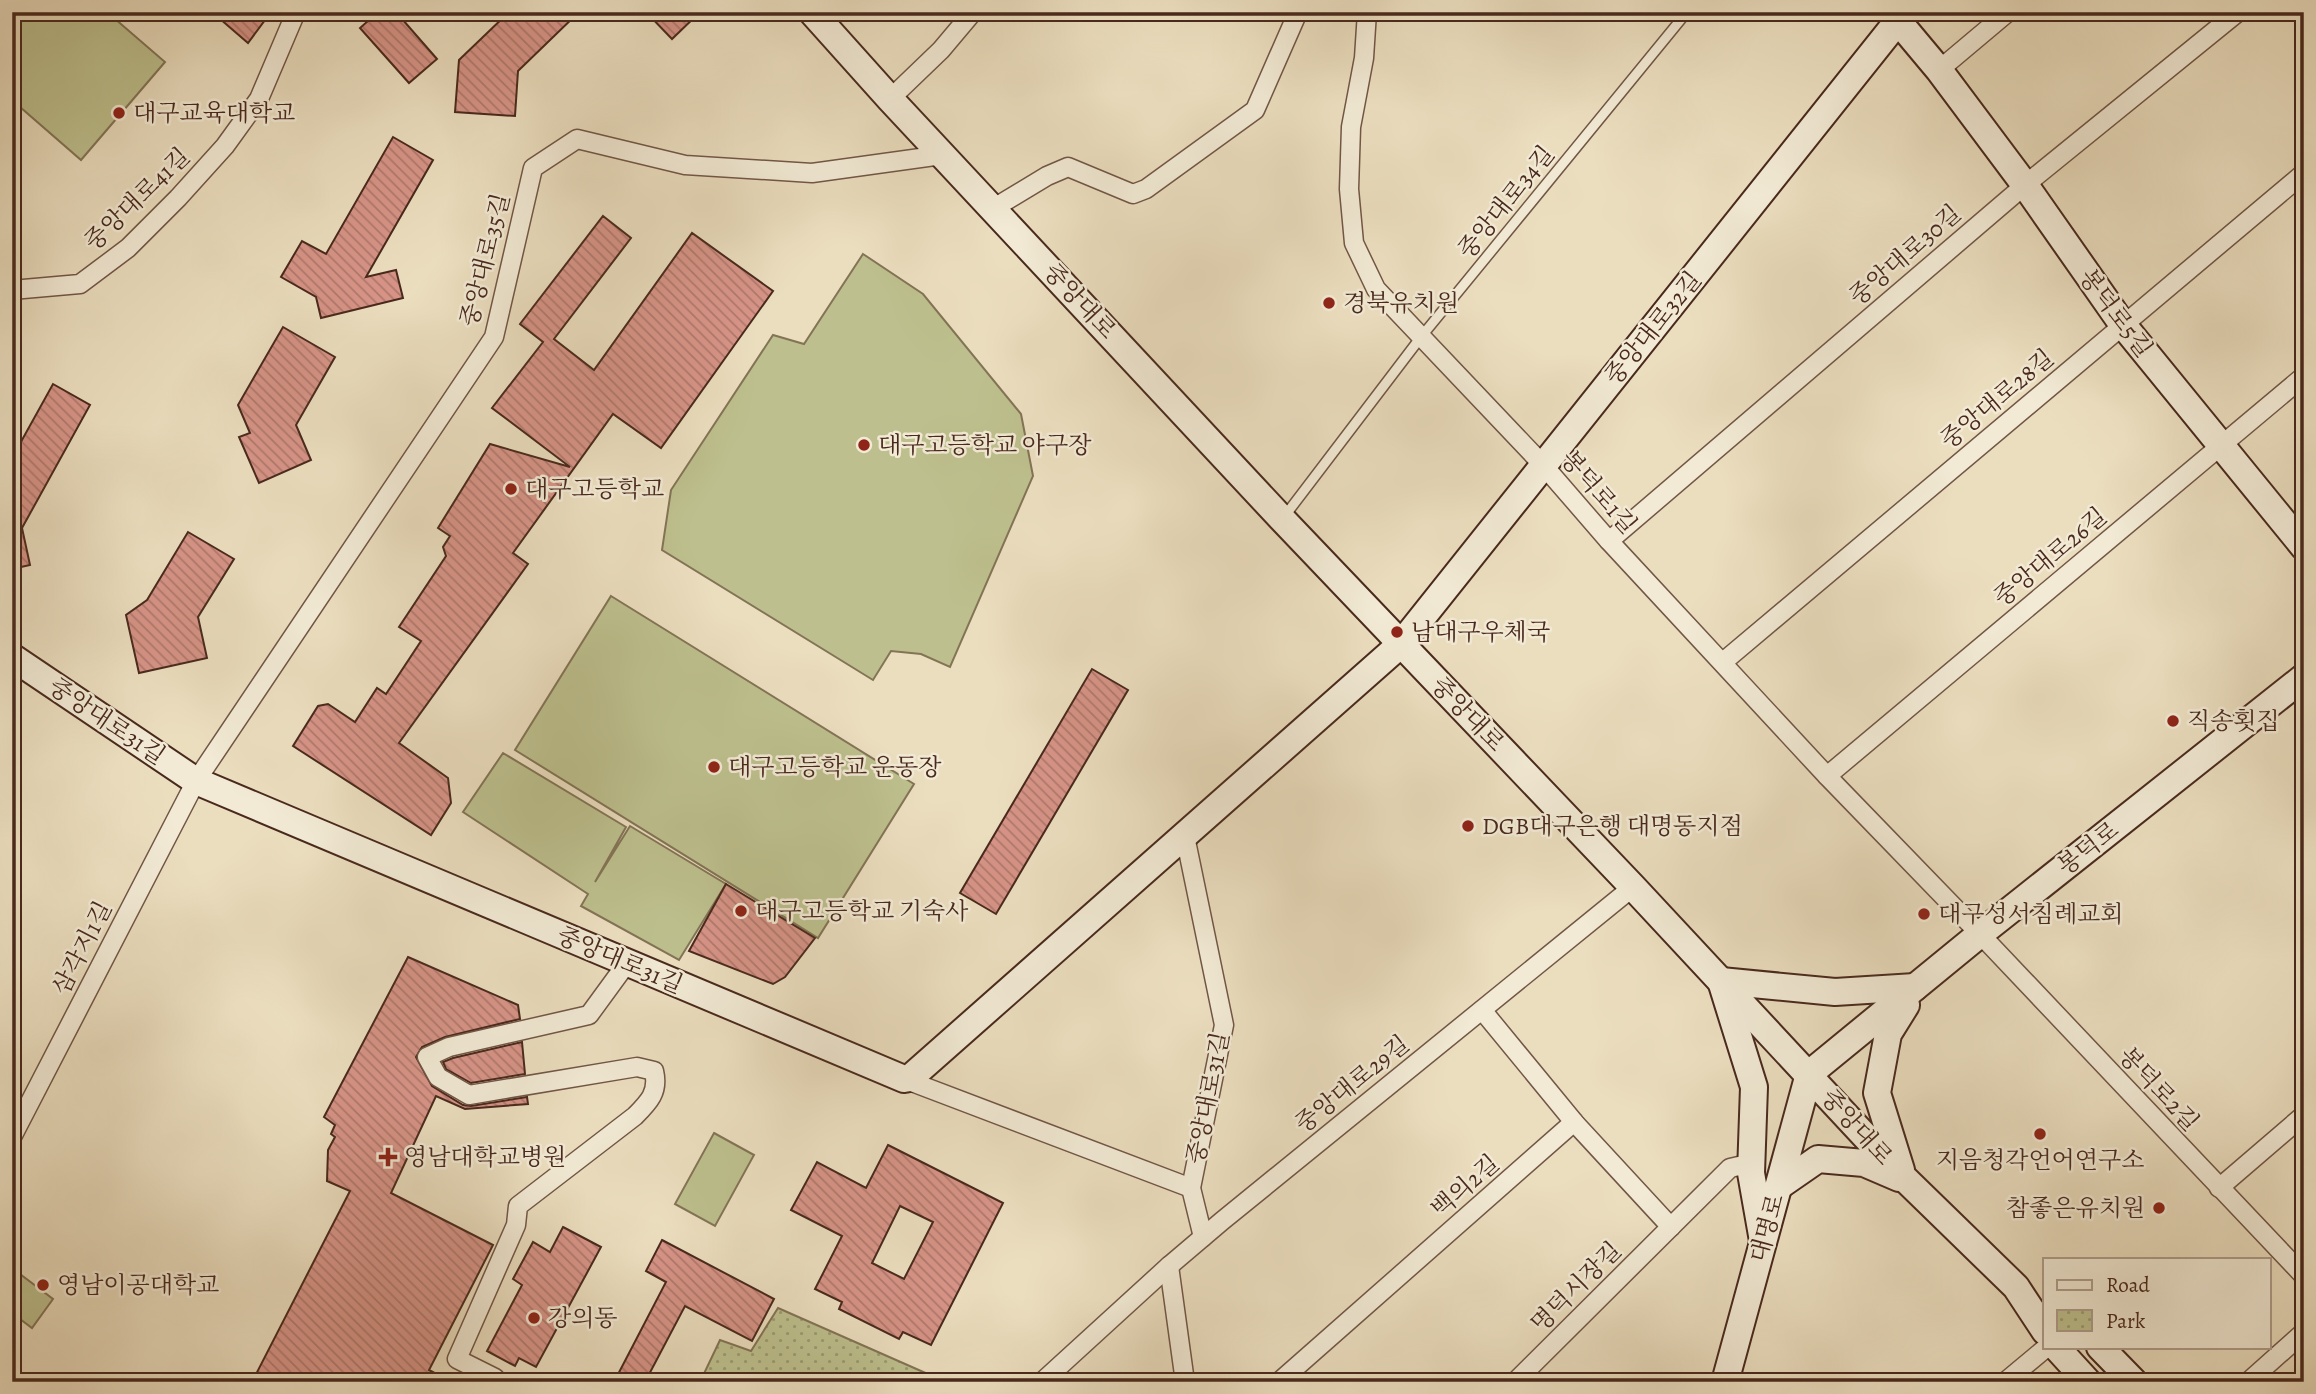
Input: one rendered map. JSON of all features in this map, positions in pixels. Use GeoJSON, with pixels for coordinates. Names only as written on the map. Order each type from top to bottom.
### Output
{"type":"FeatureCollection","features":[{"type":"Feature","properties":{"kind":"street","name":"중앙대로41길"},"geometry":{"type":"LineString","coordinates":[[12,290],[80,284],[128,248],[225,146],[259,99],[296,12]]}},
{"type":"Feature","properties":{"kind":"street","name":"중앙대로"},"geometry":{"type":"LineString","coordinates":[[812,12],[1282,519],[1633,887],[1906,1180],[2016,1287],[2043,1328]]}},
{"type":"Feature","properties":{"kind":"street"},"geometry":{"type":"LineString","coordinates":[[890,99],[941,50],[973,12]]}},
{"type":"Feature","properties":{"kind":"street"},"geometry":{"type":"LineString","coordinates":[[994,208],[1047,176],[1068,167],[1133,194],[1146,188],[1255,110],[1298,12]]}},
{"type":"Feature","properties":{"kind":"street","name":"봉덕로1길"},"geometry":{"type":"LineString","coordinates":[[1367,12],[1364,58],[1351,127],[1349,189],[1354,243],[1376,289],[1544,466],[1609,541],[1827,776],[1980,933]]}},
{"type":"Feature","properties":{"kind":"street"},"geometry":{"type":"LineString","coordinates":[[1939,70],[2008,12]]}},
{"type":"Feature","properties":{"kind":"street","name":"중앙대로30길"},"geometry":{"type":"LineString","coordinates":[[1609,541],[2025,185],[2238,12]]}},
{"type":"Feature","properties":{"kind":"street","name":"봉덕로5길"},"geometry":{"type":"LineString","coordinates":[[1898,15],[2025,185],[2123,325],[2304,547]]}},
{"type":"Feature","properties":{"kind":"street","name":"중앙대로32길"},"geometry":{"type":"LineString","coordinates":[[1401,644],[1898,15]]}},
{"type":"Feature","properties":{"kind":"street","name":"중앙대로35길"},"geometry":{"type":"LineString","coordinates":[[196,781],[494,337],[533,168],[577,139],[685,165],[812,173],[942,155]]}},
{"type":"Feature","properties":{"kind":"street","name":"중앙대로28길"},"geometry":{"type":"LineString","coordinates":[[1723,662],[2304,173]]}},
{"type":"Feature","properties":{"kind":"street","name":"중앙대로26길"},"geometry":{"type":"LineString","coordinates":[[1827,776],[2304,376]]}},
{"type":"Feature","properties":{"kind":"street"},"geometry":{"type":"LineString","coordinates":[[904,1079],[910,1078],[1401,644]]}},
{"type":"Feature","properties":{"kind":"street","name":"중앙대로31길"},"geometry":{"type":"LineString","coordinates":[[12,657],[196,781],[904,1079]]}},
{"type":"Feature","properties":{"kind":"street","name":"봉덕로"},"geometry":{"type":"LineString","coordinates":[[1809,1074],[1980,933],[2304,677]]}},
{"type":"Feature","properties":{"kind":"street","name":"삼각지1길"},"geometry":{"type":"LineString","coordinates":[[12,1137],[196,781]]}},
{"type":"Feature","properties":{"kind":"street","name":"중앙대로31길"},"geometry":{"type":"LineString","coordinates":[[1185,836],[1224,1025],[1191,1188],[1203,1237]]}},
{"type":"Feature","properties":{"kind":"street","name":"중앙대로29길"},"geometry":{"type":"LineString","coordinates":[[1042,1382],[1168,1266],[1633,887]]}},
{"type":"Feature","properties":{"kind":"street","name":"봉덕로2길"},"geometry":{"type":"LineString","coordinates":[[1980,933],[2304,1276]]}},
{"type":"Feature","properties":{"kind":"street"},"geometry":{"type":"LineString","coordinates":[[493,1382],[495,1378],[457,1359],[516,1226],[517,1206],[635,1116],[651,1101],[657,1082],[654,1071],[637,1067],[469,1095],[438,1077],[427,1057],[449,1047],[589,1015],[627,963]]}},
{"type":"Feature","properties":{"kind":"street"},"geometry":{"type":"LineString","coordinates":[[1763,1241],[1751,1173],[1754,1087],[1721,981],[1835,992],[1916,987]]}},
{"type":"Feature","properties":{"kind":"street"},"geometry":{"type":"LineString","coordinates":[[1906,1180],[1877,1093],[1888,1034],[1916,987]]}},
{"type":"Feature","properties":{"kind":"street"},"geometry":{"type":"LineString","coordinates":[[1482,1010],[1574,1122],[1671,1227]]}},
{"type":"Feature","properties":{"kind":"street","name":"대명로"},"geometry":{"type":"LineString","coordinates":[[1725,1382],[1809,1074]]}},
{"type":"Feature","properties":{"kind":"street"},"geometry":{"type":"LineString","coordinates":[[904,1079],[1191,1188]]}},
{"type":"Feature","properties":{"kind":"street"},"geometry":{"type":"LineString","coordinates":[[2219,1188],[2304,1115]]}},
{"type":"Feature","properties":{"kind":"street","name":"백의2길"},"geometry":{"type":"LineString","coordinates":[[1279,1382],[1574,1122]]}},
{"type":"Feature","properties":{"kind":"street"},"geometry":{"type":"LineString","coordinates":[[1779,1186],[1818,1160],[1864,1163],[1906,1180]]}},
{"type":"Feature","properties":{"kind":"street","name":"명덕시장길"},"geometry":{"type":"LineString","coordinates":[[1515,1382],[1730,1168],[1752,1164]]}},
{"type":"Feature","properties":{"kind":"street"},"geometry":{"type":"LineString","coordinates":[[1168,1266],[1185,1382]]}},
{"type":"Feature","properties":{"kind":"street","name":"중앙대로"},"geometry":{"type":"LineString","coordinates":[[2016,1287],[2043,1303]]}},
{"type":"Feature","properties":{"kind":"street"},"geometry":{"type":"LineString","coordinates":[[2248,1382],[2304,1332]]}},
{"type":"Feature","properties":{"kind":"street"},"geometry":{"type":"LineString","coordinates":[[2006,1382],[2046,1348]]}},
{"type":"Feature","properties":{"kind":"street"},"geometry":{"type":"LineString","coordinates":[[2057,1348],[2088,1382]]}},
{"type":"Feature","properties":{"kind":"street"},"geometry":{"type":"LineString","coordinates":[[2101,1348],[2134,1382]]}},
{"type":"Feature","properties":{"kind":"lane","name":"중앙대로34길"},"geometry":{"type":"LineString","coordinates":[[1282,519],[1421,337],[1687,12]]}},
{"type":"Feature","properties":{"kind":"green space"},"geometry":{"type":"Polygon","coordinates":[[[12,12],[107,12],[165,62],[81,160],[12,100],[12,12]]]}},
{"type":"Feature","properties":{"kind":"green space","name":"대구고등학교 야구장"},"geometry":{"type":"Polygon","coordinates":[[[863,254],[923,294],[1021,414],[1033,476],[950,667],[921,654],[891,651],[873,680],[662,550],[671,490],[773,335],[804,344],[863,254]]]}},
{"type":"Feature","properties":{"kind":"green space","name":"대구고등학교 운동장"},"geometry":{"type":"Polygon","coordinates":[[[611,596],[914,784],[818,938],[515,750],[611,596]]]}},
{"type":"Feature","properties":{"kind":"green space"},"geometry":{"type":"Polygon","coordinates":[[[503,753],[626,827],[595,882],[630,826],[726,884],[679,960],[581,906],[588,894],[463,812],[503,753]]]}},
{"type":"Feature","properties":{"kind":"green space"},"geometry":{"type":"Polygon","coordinates":[[[714,1133],[754,1155],[715,1226],[675,1204],[714,1133]]]}},
{"type":"Feature","properties":{"kind":"green space"},"geometry":{"type":"Polygon","coordinates":[[[12,1268],[53,1299],[32,1328],[12,1313],[12,1268]]]}},
{"type":"Feature","properties":{"kind":"green space"},"geometry":{"type":"Polygon","coordinates":[[[778,1308],[946,1382],[700,1382],[720,1340],[751,1351],[778,1308]]]}},
{"type":"Feature","properties":{"kind":"building"},"geometry":{"type":"Polygon","coordinates":[[[212,12],[271,12],[248,43],[212,12]]]}},
{"type":"Feature","properties":{"kind":"building"},"geometry":{"type":"Polygon","coordinates":[[[378,12],[396,12],[437,59],[409,83],[360,28],[378,12]]]}},
{"type":"Feature","properties":{"kind":"building"},"geometry":{"type":"Polygon","coordinates":[[[509,12],[579,12],[518,71],[515,116],[455,112],[459,60],[509,12]]]}},
{"type":"Feature","properties":{"kind":"building"},"geometry":{"type":"Polygon","coordinates":[[[646,12],[700,12],[672,39],[646,12]]]}},
{"type":"Feature","properties":{"kind":"building"},"geometry":{"type":"Polygon","coordinates":[[[393,137],[433,160],[366,277],[396,270],[403,298],[321,318],[316,297],[281,277],[302,241],[326,254],[393,137]]]}},
{"type":"Feature","properties":{"kind":"building","name":"대구고등학교"},"geometry":{"type":"Polygon","coordinates":[[[603,216],[631,238],[554,339],[594,370],[692,233],[773,291],[661,448],[613,414],[513,553],[528,564],[399,743],[448,778],[451,803],[431,835],[293,746],[318,706],[328,704],[355,722],[377,688],[386,694],[421,641],[399,627],[446,556],[443,547],[450,536],[438,528],[490,444],[570,467],[492,408],[543,342],[520,324],[603,216]]]}},
{"type":"Feature","properties":{"kind":"building"},"geometry":{"type":"Polygon","coordinates":[[[283,327],[335,357],[296,425],[311,460],[259,483],[239,437],[250,433],[238,405],[283,327]]]}},
{"type":"Feature","properties":{"kind":"building"},"geometry":{"type":"Polygon","coordinates":[[[53,384],[90,405],[22,528],[30,565],[12,569],[12,458],[53,384]]]}},
{"type":"Feature","properties":{"kind":"building"},"geometry":{"type":"Polygon","coordinates":[[[188,532],[234,559],[198,617],[207,658],[139,673],[126,615],[147,600],[188,532]]]}},
{"type":"Feature","properties":{"kind":"building"},"geometry":{"type":"Polygon","coordinates":[[[1092,669],[1128,690],[996,914],[960,893],[1092,669]]]}},
{"type":"Feature","properties":{"kind":"building","name":"대구고등학교 기숙사"},"geometry":{"type":"Polygon","coordinates":[[[726,884],[815,938],[785,977],[773,984],[689,951],[726,884]]]}},
{"type":"Feature","properties":{"kind":"building"},"geometry":{"type":"Polygon","coordinates":[[[408,957],[518,1005],[520,1019],[445,1037],[422,1047],[416,1057],[432,1086],[463,1105],[527,1097],[528,1104],[465,1109],[436,1096],[391,1193],[493,1245],[429,1370],[451,1382],[252,1382],[350,1191],[327,1181],[328,1150],[335,1137],[331,1134],[335,1125],[324,1117],[408,957]]]}},
{"type":"Feature","properties":{"kind":"building"},"geometry":{"type":"Polygon","coordinates":[[[522,1042],[525,1074],[471,1083],[446,1069],[443,1062],[453,1058],[522,1042]]]}},
{"type":"Feature","properties":{"kind":"building"},"geometry":{"type":"Polygon","coordinates":[[[888,1145],[1003,1203],[931,1345],[903,1332],[899,1339],[839,1309],[842,1302],[815,1289],[842,1236],[791,1210],[817,1162],[866,1188],[888,1145]],[[900,1206],[872,1263],[904,1279],[933,1222],[900,1206]]]}},
{"type":"Feature","properties":{"kind":"building","name":"강의동"},"geometry":{"type":"Polygon","coordinates":[[[563,1227],[601,1247],[536,1367],[519,1358],[515,1366],[487,1351],[522,1285],[513,1279],[533,1242],[550,1252],[563,1227]]]}},
{"type":"Feature","properties":{"kind":"building"},"geometry":{"type":"Polygon","coordinates":[[[662,1240],[774,1299],[752,1341],[685,1306],[645,1382],[614,1382],[666,1282],[646,1271],[662,1240]]]}},
{"type":"Feature","properties":{"kind":"place","name":"대구교육대학교"},"geometry":{"type":"Point","coordinates":[119,113]}},
{"type":"Feature","properties":{"kind":"place","name":"경북유치원"},"geometry":{"type":"Point","coordinates":[1329,303]}},
{"type":"Feature","properties":{"kind":"place","name":"대구고등학교 야구장"},"geometry":{"type":"Point","coordinates":[864,445]}},
{"type":"Feature","properties":{"kind":"place","name":"대구고등학교"},"geometry":{"type":"Point","coordinates":[511,489]}},
{"type":"Feature","properties":{"kind":"place","name":"남대구우체국"},"geometry":{"type":"Point","coordinates":[1397,632]}},
{"type":"Feature","properties":{"kind":"place","name":"직송횟집"},"geometry":{"type":"Point","coordinates":[2173,721]}},
{"type":"Feature","properties":{"kind":"place","name":"대구고등학교 운동장"},"geometry":{"type":"Point","coordinates":[714,767]}},
{"type":"Feature","properties":{"kind":"place","name":"DGB대구은행 대명동지점"},"geometry":{"type":"Point","coordinates":[1468,826]}},
{"type":"Feature","properties":{"kind":"place","name":"대구고등학교 기숙사"},"geometry":{"type":"Point","coordinates":[741,911]}},
{"type":"Feature","properties":{"kind":"place","name":"대구성서침례교회"},"geometry":{"type":"Point","coordinates":[1924,914]}},
{"type":"Feature","properties":{"kind":"place","name":"지음청각언어연구소"},"geometry":{"type":"Point","coordinates":[2040,1134]}},
{"type":"Feature","properties":{"kind":"place","name":"영남대학교병원"},"geometry":{"type":"Point","coordinates":[388,1157]}},
{"type":"Feature","properties":{"kind":"place","name":"참좋은유치원"},"geometry":{"type":"Point","coordinates":[2159,1208]}},
{"type":"Feature","properties":{"kind":"place","name":"영남이공대학교"},"geometry":{"type":"Point","coordinates":[43,1285]}},
{"type":"Feature","properties":{"kind":"place","name":"강의동"},"geometry":{"type":"Point","coordinates":[534,1318]}}]}
